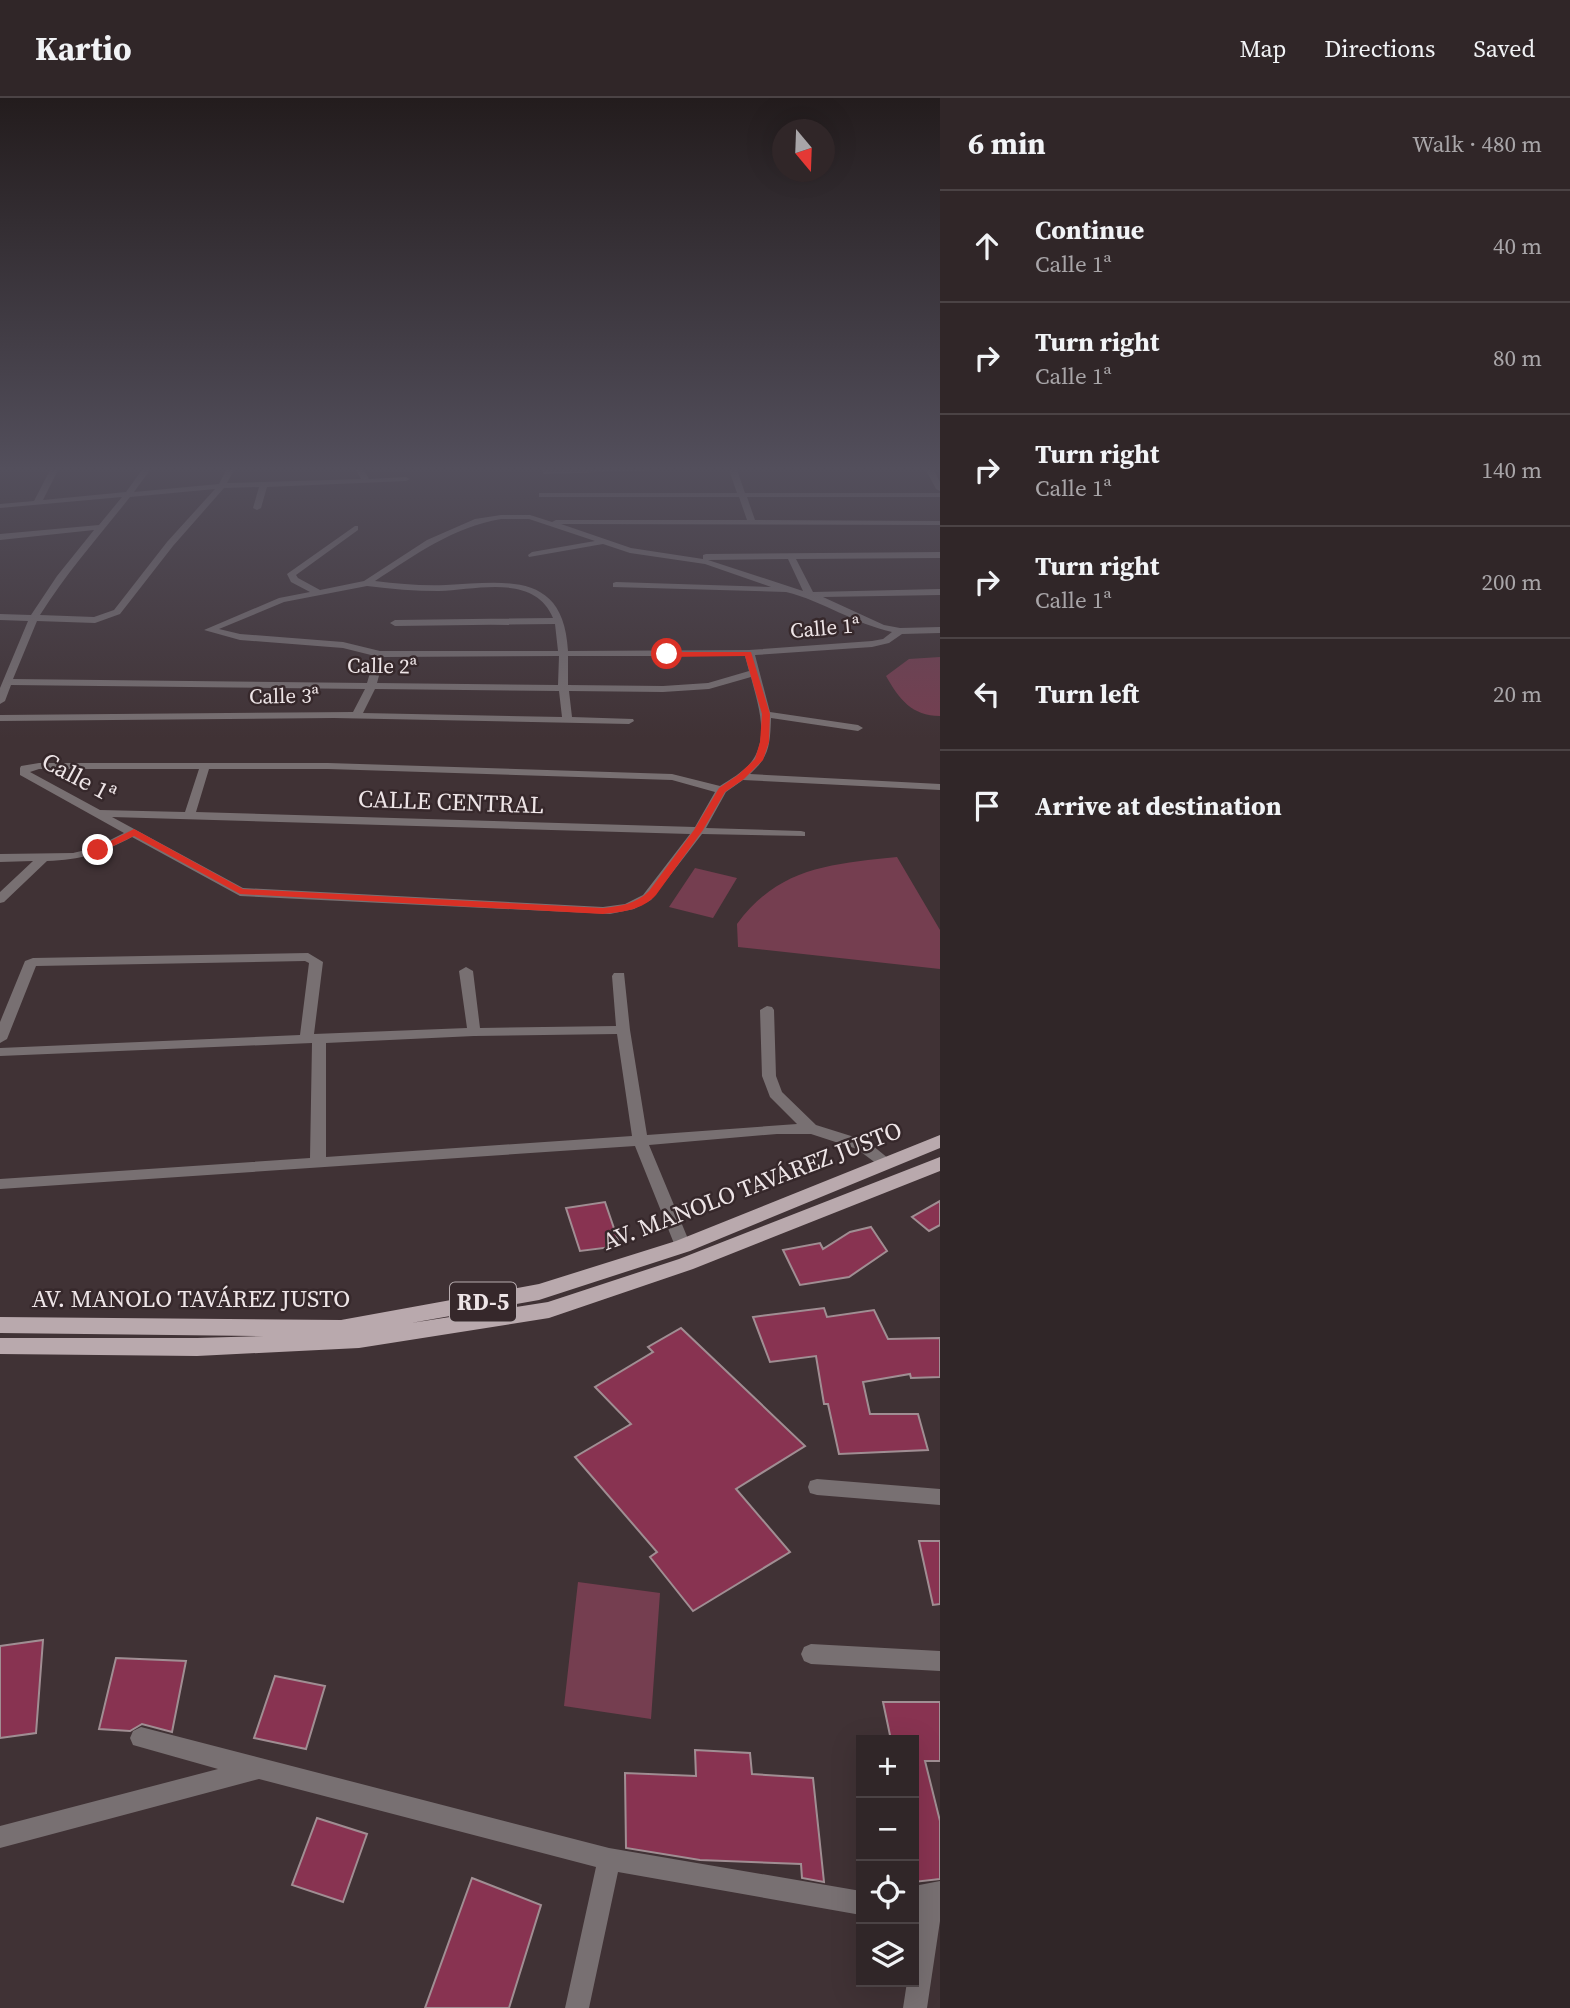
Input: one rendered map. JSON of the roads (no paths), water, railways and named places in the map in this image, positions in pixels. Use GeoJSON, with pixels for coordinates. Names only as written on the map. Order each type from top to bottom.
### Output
{"type":"FeatureCollection","features":[{"type":"Feature","properties":{"kind":"main road","name":"AV. MANOLO TAVÁREZ JUSTO"},"geometry":{"type":"LineString","coordinates":[[0,1325],[341,1328],[538,1292],[683,1246],[940,1142]]}},
{"type":"Feature","properties":{"kind":"main road","name":"AV. MANOLO TAVÁREZ JUSTO"},"geometry":{"type":"LineString","coordinates":[[0,1346],[197,1348],[359,1340],[549,1310],[686,1264],[940,1164]]}},
{"type":"Feature","properties":{"kind":"street"},"geometry":{"type":"LineString","coordinates":[[0,701],[34,618],[75,559]]}},
{"type":"Feature","properties":{"kind":"street"},"geometry":{"type":"LineString","coordinates":[[0,617],[95,620],[117,612],[158,559]]}},
{"type":"Feature","properties":{"kind":"street"},"geometry":{"type":"LineString","coordinates":[[312,559],[291,574],[293,580],[318,592],[367,583],[437,588],[515,586],[537,593],[551,605],[559,621],[565,655],[564,688],[568,720]]}},
{"type":"Feature","properties":{"kind":"street"},"geometry":{"type":"LineString","coordinates":[[367,583],[404,559]]}},
{"type":"Feature","properties":{"kind":"street","name":"Calle 1ª"},"geometry":{"type":"LineString","coordinates":[[689,559],[728,568],[788,590],[810,594],[881,627],[900,631],[940,630]]}},
{"type":"Feature","properties":{"kind":"street"},"geometry":{"type":"LineString","coordinates":[[792,559],[810,594],[940,592]]}},
{"type":"Feature","properties":{"kind":"street"},"geometry":{"type":"LineString","coordinates":[[615,585],[765,592],[788,590]]}},
{"type":"Feature","properties":{"kind":"street","name":"Calle 1ª"},"geometry":{"type":"LineString","coordinates":[[318,592],[282,600],[209,630],[251,638],[343,645],[380,654],[565,655],[749,653],[886,641],[900,631]]}},
{"type":"Feature","properties":{"kind":"street"},"geometry":{"type":"LineString","coordinates":[[395,623],[559,621]]}},
{"type":"Feature","properties":{"kind":"street","name":"Calle 1ª"},"geometry":{"type":"LineString","coordinates":[[205,766],[39,766],[25,768],[24,773],[240,891],[603,911],[626,909],[644,901],[699,830],[722,790],[759,760],[765,742],[766,714],[749,653]]}},
{"type":"Feature","properties":{"kind":"street"},"geometry":{"type":"LineString","coordinates":[[357,715],[372,684],[380,654]]}},
{"type":"Feature","properties":{"kind":"street","name":"Calle 2ª"},"geometry":{"type":"LineString","coordinates":[[8,682],[687,689],[709,686],[753,673]]}},
{"type":"Feature","properties":{"kind":"street"},"geometry":{"type":"LineString","coordinates":[[766,714],[858,728]]}},
{"type":"Feature","properties":{"kind":"street","name":"Calle 3ª"},"geometry":{"type":"LineString","coordinates":[[0,718],[357,715],[629,721]]}},
{"type":"Feature","properties":{"kind":"street"},"geometry":{"type":"LineString","coordinates":[[190,815],[205,766],[328,766],[672,777],[722,790]]}},
{"type":"Feature","properties":{"kind":"street"},"geometry":{"type":"LineString","coordinates":[[741,777],[940,787]]}},
{"type":"Feature","properties":{"kind":"street","name":"CALLE CENTRAL"},"geometry":{"type":"LineString","coordinates":[[99,813],[801,834]]}},
{"type":"Feature","properties":{"kind":"street"},"geometry":{"type":"LineString","coordinates":[[0,858],[73,858],[98,850],[134,832]]}},
{"type":"Feature","properties":{"kind":"street"},"geometry":{"type":"LineString","coordinates":[[0,899],[43,858]]}},
{"type":"Feature","properties":{"kind":"street"},"geometry":{"type":"LineString","coordinates":[[0,1039],[33,961],[308,957],[316,962],[313,1039],[318,1163]]}},
{"type":"Feature","properties":{"kind":"street"},"geometry":{"type":"LineString","coordinates":[[466,971],[474,1032]]}},
{"type":"Feature","properties":{"kind":"street"},"geometry":{"type":"LineString","coordinates":[[620,976],[623,1030],[640,1141],[683,1246]]}},
{"type":"Feature","properties":{"kind":"street"},"geometry":{"type":"LineString","coordinates":[[767,1010],[769,1076],[775,1094],[811,1129]]}},
{"type":"Feature","properties":{"kind":"street"},"geometry":{"type":"LineString","coordinates":[[0,1052],[474,1032],[623,1030]]}},
{"type":"Feature","properties":{"kind":"street"},"geometry":{"type":"LineString","coordinates":[[0,1184],[640,1141],[751,1129],[811,1129],[862,1145],[886,1163]]}},
{"type":"Feature","properties":{"kind":"street"},"geometry":{"type":"LineString","coordinates":[[817,1487],[940,1497]]}},
{"type":"Feature","properties":{"kind":"street"},"geometry":{"type":"LineString","coordinates":[[811,1654],[940,1661]]}},
{"type":"Feature","properties":{"kind":"street"},"geometry":{"type":"LineString","coordinates":[[141,1738],[609,1859],[856,1902]]}},
{"type":"Feature","properties":{"kind":"street"},"geometry":{"type":"LineString","coordinates":[[0,1838],[257,1770]]}},
{"type":"Feature","properties":{"kind":"street"},"geometry":{"type":"LineString","coordinates":[[577,2008],[609,1859]]}},
{"type":"Feature","properties":{"kind":"street"},"geometry":{"type":"LineString","coordinates":[[915,2008],[928,1895]]}}]}
